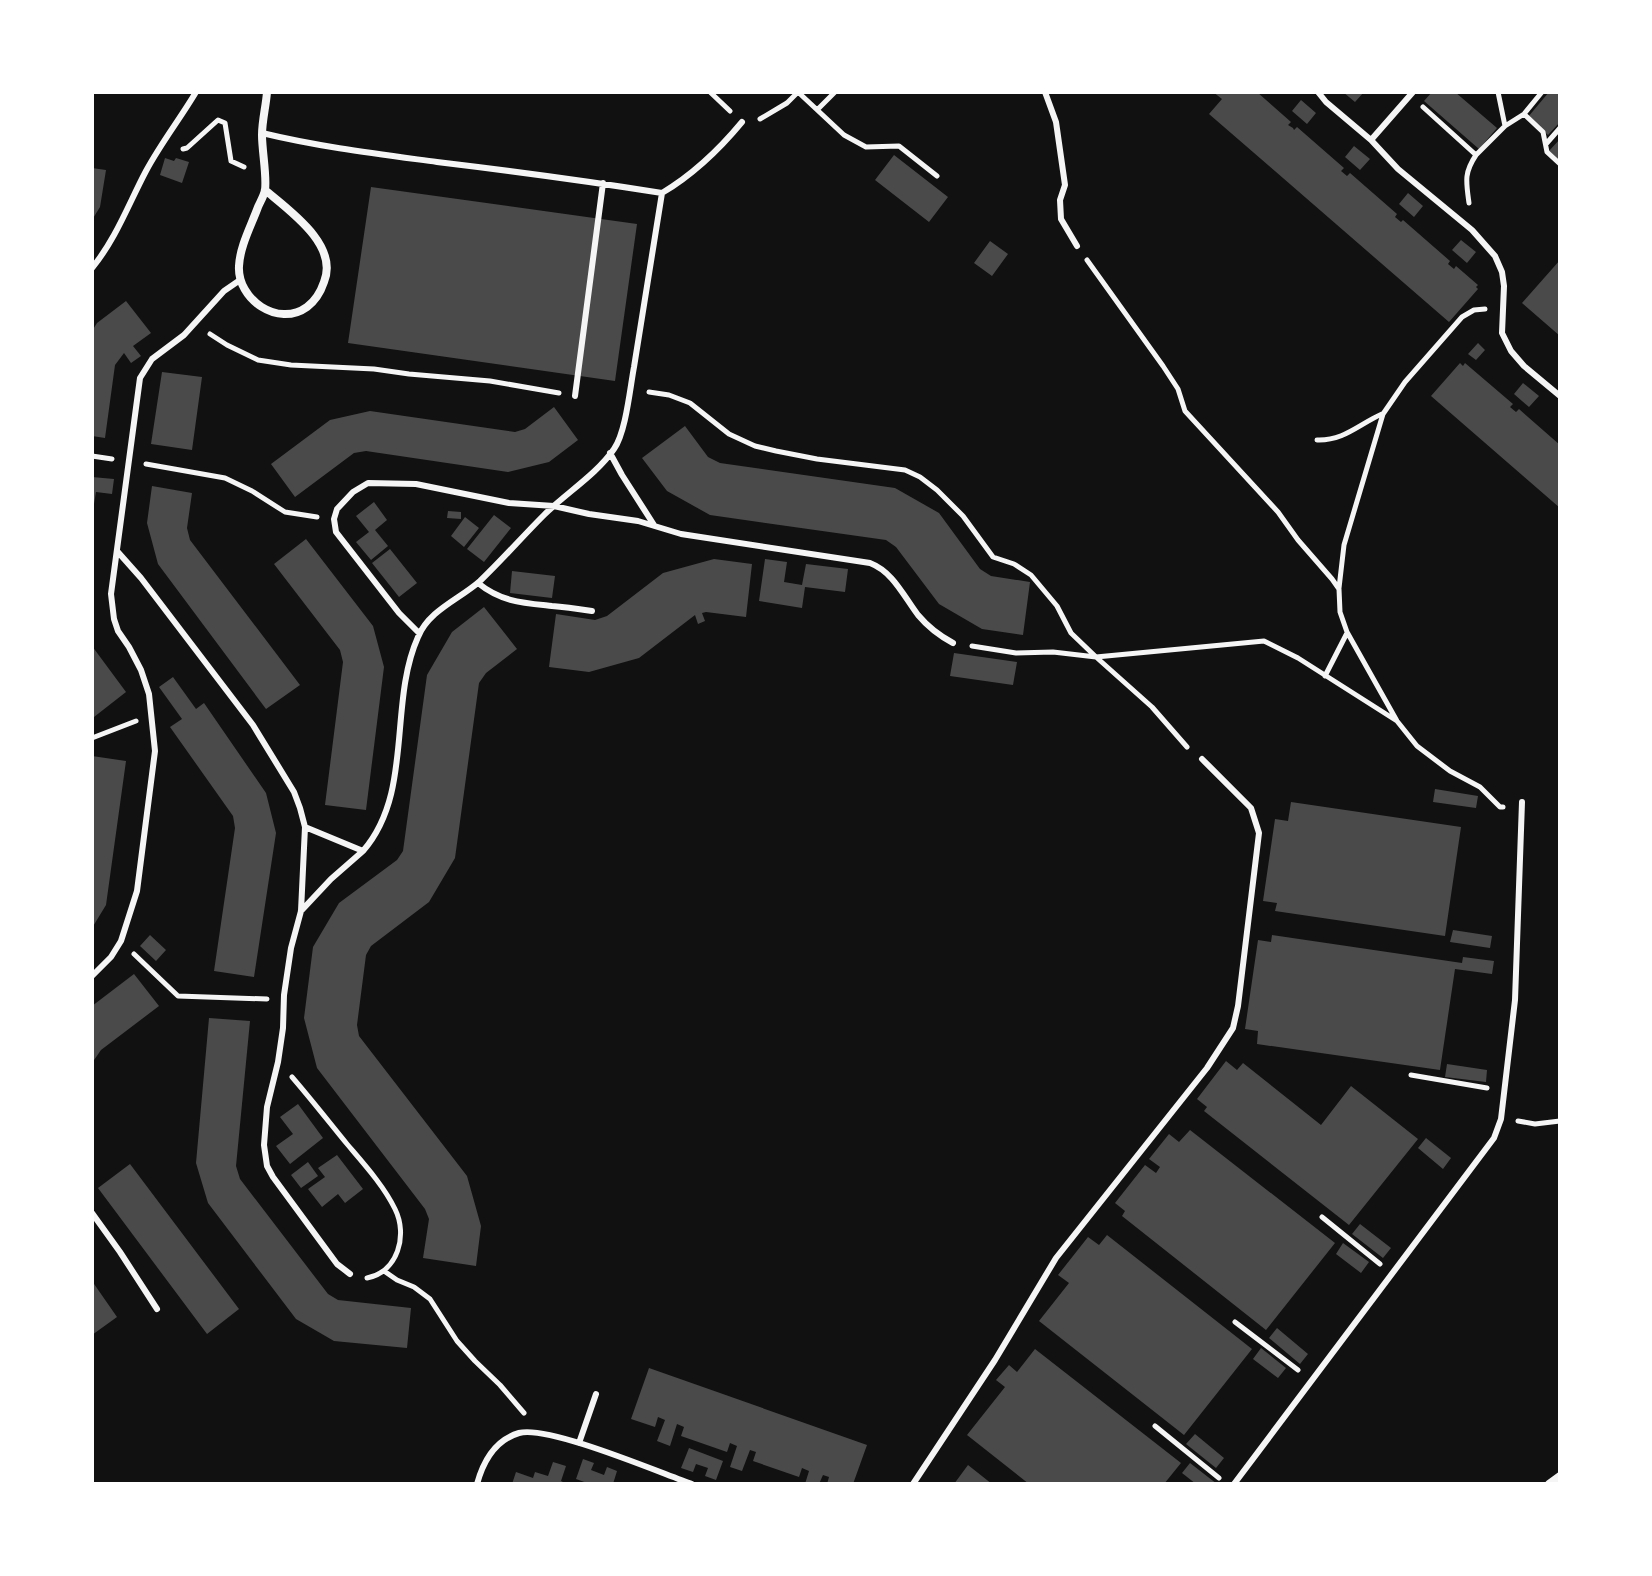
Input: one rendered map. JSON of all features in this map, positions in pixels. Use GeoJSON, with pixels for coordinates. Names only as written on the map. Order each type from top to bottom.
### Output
{"type":"FeatureCollection","features":[{"type":"Feature","properties":{"kind":"street"},"geometry":{"type":"LineString","coordinates":[[265,190],[292,213],[325,250],[328,263],[320,292],[310,305],[299,312],[282,315],[255,303],[246,294],[240,280],[241,251],[265,190],[262,133],[267,92]]}},
{"type":"Feature","properties":{"kind":"street"},"geometry":{"type":"LineString","coordinates":[[1549,1484],[1560,1476]]}},
{"type":"Feature","properties":{"kind":"lane"},"geometry":{"type":"LineString","coordinates":[[92,268],[117,231],[157,152],[196,92]]}},
{"type":"Feature","properties":{"kind":"lane"},"geometry":{"type":"LineString","coordinates":[[1045,92],[1056,122],[1065,185],[1060,200],[1061,219],[1077,246]]}},
{"type":"Feature","properties":{"kind":"lane"},"geometry":{"type":"LineString","coordinates":[[1318,92],[1398,169],[1472,230],[1495,256],[1504,286],[1502,333],[1511,351],[1524,366],[1560,396]]}},
{"type":"Feature","properties":{"kind":"lane"},"geometry":{"type":"LineString","coordinates":[[1371,140],[1412,93]]}},
{"type":"Feature","properties":{"kind":"lane"},"geometry":{"type":"LineString","coordinates":[[262,133],[363,152],[662,193],[714,155],[742,122]]}},
{"type":"Feature","properties":{"kind":"lane"},"geometry":{"type":"LineString","coordinates":[[575,396],[603,183]]}},
{"type":"Feature","properties":{"kind":"lane"},"geometry":{"type":"LineString","coordinates":[[301,911],[363,851],[380,826],[394,779],[407,666],[419,633],[429,619],[478,583],[616,447],[630,389],[662,193]]}},
{"type":"Feature","properties":{"kind":"lane"},"geometry":{"type":"LineString","coordinates":[[92,976],[111,957],[121,941],[134,902],[155,751],[149,694],[141,670],[118,631],[111,594],[140,378],[152,359],[196,324],[224,291],[240,280]]}},
{"type":"Feature","properties":{"kind":"lane"},"geometry":{"type":"LineString","coordinates":[[610,453],[656,526]]}},
{"type":"Feature","properties":{"kind":"lane"},"geometry":{"type":"LineString","coordinates":[[419,633],[399,613],[336,532],[334,519],[337,509],[353,492],[368,483],[416,484],[509,503],[554,506],[638,521],[681,534],[870,563],[894,581],[931,629],[953,643]]}},
{"type":"Feature","properties":{"kind":"lane"},"geometry":{"type":"LineString","coordinates":[[117,551],[253,725],[294,792],[305,827],[301,911],[291,948],[283,1028],[267,1107],[264,1145],[267,1166],[273,1177],[337,1264],[350,1274]]}},
{"type":"Feature","properties":{"kind":"lane"},"geometry":{"type":"LineString","coordinates":[[478,583],[504,599],[523,604],[592,611]]}},
{"type":"Feature","properties":{"kind":"lane"},"geometry":{"type":"LineString","coordinates":[[913,1484],[995,1360],[1056,1258],[1207,1068],[1233,1028],[1259,833],[1251,808],[1202,759]]}},
{"type":"Feature","properties":{"kind":"lane"},"geometry":{"type":"LineString","coordinates":[[1234,1484],[1494,1138],[1501,1119],[1515,1000],[1522,802]]}},
{"type":"Feature","properties":{"kind":"lane"},"geometry":{"type":"LineString","coordinates":[[305,827],[363,851]]}},
{"type":"Feature","properties":{"kind":"lane"},"geometry":{"type":"LineString","coordinates":[[92,1213],[157,1309]]}},
{"type":"Feature","properties":{"kind":"lane"},"geometry":{"type":"LineString","coordinates":[[579,1443],[596,1394]]}},
{"type":"Feature","properties":{"kind":"lane"},"geometry":{"type":"LineString","coordinates":[[477,1484],[497,1444],[512,1435],[529,1431],[579,1443],[692,1484]]}},
{"type":"Feature","properties":{"kind":"path"},"geometry":{"type":"LineString","coordinates":[[742,122],[763,118],[798,92],[835,128],[855,142],[866,147],[899,146],[937,176]]}},
{"type":"Feature","properties":{"kind":"path"},"geometry":{"type":"LineString","coordinates":[[818,109],[835,92]]}},
{"type":"Feature","properties":{"kind":"path"},"geometry":{"type":"LineString","coordinates":[[1498,92],[1505,126]]}},
{"type":"Feature","properties":{"kind":"path"},"geometry":{"type":"LineString","coordinates":[[1472,230],[1467,170],[1476,155],[1505,126],[1524,114],[1542,92]]}},
{"type":"Feature","properties":{"kind":"path"},"geometry":{"type":"LineString","coordinates":[[1412,93],[1476,155]]}},
{"type":"Feature","properties":{"kind":"path"},"geometry":{"type":"LineString","coordinates":[[1524,114],[1543,132],[1547,152],[1560,164]]}},
{"type":"Feature","properties":{"kind":"path"},"geometry":{"type":"LineString","coordinates":[[157,152],[187,148],[218,120],[225,123],[231,161],[264,173]]}},
{"type":"Feature","properties":{"kind":"path"},"geometry":{"type":"LineString","coordinates":[[1546,144],[1560,128]]}},
{"type":"Feature","properties":{"kind":"path"},"geometry":{"type":"LineString","coordinates":[[1077,246],[1163,366],[1178,389],[1185,411],[1278,512],[1339,589]]}},
{"type":"Feature","properties":{"kind":"path"},"geometry":{"type":"LineString","coordinates":[[1503,305],[1474,310],[1462,317],[1405,382],[1383,414],[1344,545],[1339,589],[1340,612],[1347,632],[1397,721],[1417,746],[1450,771],[1480,787],[1500,807],[1522,802]]}},
{"type":"Feature","properties":{"kind":"path"},"geometry":{"type":"LineString","coordinates":[[196,324],[227,345],[258,360],[490,381],[575,396]]}},
{"type":"Feature","properties":{"kind":"path"},"geometry":{"type":"LineString","coordinates":[[630,389],[669,395],[690,403],[729,434],[755,446],[817,459],[905,470],[920,477],[963,516],[993,557],[1014,564],[1031,575],[1057,606],[1071,633],[1152,707],[1198,760],[1202,759]]}},
{"type":"Feature","properties":{"kind":"path"},"geometry":{"type":"LineString","coordinates":[[1317,440],[1335,439],[1383,414]]}},
{"type":"Feature","properties":{"kind":"path"},"geometry":{"type":"LineString","coordinates":[[92,456],[100,457]]}},
{"type":"Feature","properties":{"kind":"path"},"geometry":{"type":"LineString","coordinates":[[129,461],[225,478],[285,512],[334,519]]}},
{"type":"Feature","properties":{"kind":"path"},"geometry":{"type":"LineString","coordinates":[[1325,676],[1347,632]]}},
{"type":"Feature","properties":{"kind":"path"},"geometry":{"type":"LineString","coordinates":[[953,643],[1016,653],[1071,653],[1096,657],[1264,641],[1298,658],[1397,721]]}},
{"type":"Feature","properties":{"kind":"path"},"geometry":{"type":"LineString","coordinates":[[92,738],[142,718]]}},
{"type":"Feature","properties":{"kind":"path"},"geometry":{"type":"LineString","coordinates":[[150,969],[178,996],[245,998]]}},
{"type":"Feature","properties":{"kind":"path"},"geometry":{"type":"LineString","coordinates":[[278,1062],[358,1158],[397,1211],[401,1242],[395,1258],[384,1271],[372,1277],[350,1274]]}},
{"type":"Feature","properties":{"kind":"path"},"geometry":{"type":"LineString","coordinates":[[1411,1075],[1503,1092]]}},
{"type":"Feature","properties":{"kind":"path"},"geometry":{"type":"LineString","coordinates":[[1501,1119],[1535,1124],[1560,1121]]}},
{"type":"Feature","properties":{"kind":"path"},"geometry":{"type":"LineString","coordinates":[[1322,1217],[1393,1274]]}},
{"type":"Feature","properties":{"kind":"path"},"geometry":{"type":"LineString","coordinates":[[384,1271],[430,1299],[457,1341],[529,1418],[529,1431]]}},
{"type":"Feature","properties":{"kind":"path"},"geometry":{"type":"LineString","coordinates":[[1235,1322],[1311,1381]]}},
{"type":"Feature","properties":{"kind":"path"},"geometry":{"type":"LineString","coordinates":[[1155,1426],[1226,1484]]}},
{"type":"Feature","properties":{"kind":"building"},"geometry":{"type":"Polygon","coordinates":[[[1213,92],[1257,92],[1291,122],[1288,125],[1294,130],[1297,127],[1344,168],[1341,171],[1347,176],[1350,173],[1397,214],[1395,217],[1401,222],[1403,220],[1450,261],[1448,264],[1454,269],[1456,266],[1478,285],[1478,289],[1449,322],[1209,114],[1222,99],[1213,92]]]}},
{"type":"Feature","properties":{"kind":"building"},"geometry":{"type":"Polygon","coordinates":[[[1343,92],[1364,92],[1355,102],[1343,92]]]}},
{"type":"Feature","properties":{"kind":"building"},"geometry":{"type":"Polygon","coordinates":[[[1432,92],[1455,92],[1497,128],[1479,149],[1424,101],[1432,92]]]}},
{"type":"Feature","properties":{"kind":"building"},"geometry":{"type":"Polygon","coordinates":[[[1549,92],[1560,92],[1560,122],[1548,135],[1528,117],[1549,92]]]}},
{"type":"Feature","properties":{"kind":"building"},"geometry":{"type":"Polygon","coordinates":[[[1301,100],[1316,113],[1307,124],[1292,111],[1301,100]]]}},
{"type":"Feature","properties":{"kind":"building"},"geometry":{"type":"Polygon","coordinates":[[[1560,139],[1560,163],[1548,152],[1560,139]]]}},
{"type":"Feature","properties":{"kind":"building"},"geometry":{"type":"Polygon","coordinates":[[[1354,146],[1370,159],[1360,170],[1345,157],[1354,146]]]}},
{"type":"Feature","properties":{"kind":"building"},"geometry":{"type":"Polygon","coordinates":[[[894,155],[948,197],[929,222],[875,180],[894,155]]]}},
{"type":"Feature","properties":{"kind":"building"},"geometry":{"type":"Polygon","coordinates":[[[165,158],[189,162],[182,183],[160,175],[165,158]]]}},
{"type":"Feature","properties":{"kind":"building"},"geometry":{"type":"Polygon","coordinates":[[[92,168],[106,170],[100,207],[92,220],[92,168]]]}},
{"type":"Feature","properties":{"kind":"building"},"geometry":{"type":"Polygon","coordinates":[[[371,187],[637,224],[615,381],[348,343],[371,187]]]}},
{"type":"Feature","properties":{"kind":"building"},"geometry":{"type":"Polygon","coordinates":[[[1408,193],[1423,206],[1414,217],[1399,204],[1408,193]]]}},
{"type":"Feature","properties":{"kind":"building"},"geometry":{"type":"Polygon","coordinates":[[[1461,240],[1476,252],[1467,263],[1452,250],[1461,240]]]}},
{"type":"Feature","properties":{"kind":"building"},"geometry":{"type":"Polygon","coordinates":[[[990,241],[1008,254],[992,276],[974,263],[990,241]]]}},
{"type":"Feature","properties":{"kind":"building"},"geometry":{"type":"Polygon","coordinates":[[[1560,260],[1560,336],[1522,303],[1560,260]]]}},
{"type":"Feature","properties":{"kind":"building"},"geometry":{"type":"Polygon","coordinates":[[[126,301],[151,333],[133,346],[141,356],[131,363],[124,353],[115,365],[105,438],[92,436],[92,331],[97,323],[126,301]]]}},
{"type":"Feature","properties":{"kind":"building"},"geometry":{"type":"Polygon","coordinates":[[[1478,343],[1485,350],[1476,360],[1468,354],[1478,343]]]}},
{"type":"Feature","properties":{"kind":"building"},"geometry":{"type":"Polygon","coordinates":[[[1460,363],[1463,366],[1465,363],[1513,404],[1510,407],[1516,412],[1519,409],[1560,445],[1560,508],[1431,396],[1460,363]]]}},
{"type":"Feature","properties":{"kind":"building"},"geometry":{"type":"Polygon","coordinates":[[[162,372],[202,377],[192,450],[151,444],[162,372]]]}},
{"type":"Feature","properties":{"kind":"building"},"geometry":{"type":"Polygon","coordinates":[[[1523,383],[1539,396],[1529,407],[1514,394],[1523,383]]]}},
{"type":"Feature","properties":{"kind":"building"},"geometry":{"type":"Polygon","coordinates":[[[554,407],[578,440],[549,462],[508,472],[366,451],[354,453],[295,497],[271,464],[330,420],[370,411],[515,432],[525,429],[554,407]]]}},
{"type":"Feature","properties":{"kind":"building"},"geometry":{"type":"Polygon","coordinates":[[[685,426],[708,457],[720,463],[895,488],[939,513],[980,569],[991,576],[1030,582],[1023,635],[982,629],[939,604],[896,547],[886,540],[710,515],[667,491],[642,458],[685,426]]]}},
{"type":"Feature","properties":{"kind":"building"},"geometry":{"type":"Polygon","coordinates":[[[92,477],[114,479],[112,494],[96,492],[94,504],[92,504],[92,477]]]}},
{"type":"Feature","properties":{"kind":"building"},"geometry":{"type":"Polygon","coordinates":[[[152,486],[192,493],[187,528],[190,540],[300,685],[266,709],[158,564],[147,523],[152,486]]]}},
{"type":"Feature","properties":{"kind":"building"},"geometry":{"type":"Polygon","coordinates":[[[374,502],[387,520],[375,530],[388,546],[371,560],[356,542],[369,532],[356,516],[374,502]]]}},
{"type":"Feature","properties":{"kind":"building"},"geometry":{"type":"Polygon","coordinates":[[[448,511],[461,512],[461,519],[447,518],[448,511]]]}},
{"type":"Feature","properties":{"kind":"building"},"geometry":{"type":"Polygon","coordinates":[[[494,515],[511,528],[484,562],[467,549],[494,515]]]}},
{"type":"Feature","properties":{"kind":"building"},"geometry":{"type":"Polygon","coordinates":[[[465,517],[479,528],[464,547],[451,536],[465,517]]]}},
{"type":"Feature","properties":{"kind":"building"},"geometry":{"type":"Polygon","coordinates":[[[306,539],[373,626],[384,667],[366,810],[325,805],[343,662],[340,650],[274,564],[306,539]]]}},
{"type":"Feature","properties":{"kind":"building"},"geometry":{"type":"Polygon","coordinates":[[[390,549],[417,583],[399,597],[372,563],[390,549]]]}},
{"type":"Feature","properties":{"kind":"building"},"geometry":{"type":"Polygon","coordinates":[[[714,559],[752,564],[746,617],[702,613],[705,621],[698,624],[695,615],[639,658],[589,672],[549,667],[556,614],[595,620],[607,616],[663,573],[714,559]]]}},
{"type":"Feature","properties":{"kind":"building"},"geometry":{"type":"Polygon","coordinates":[[[765,559],[787,562],[784,582],[802,585],[806,564],[848,569],[845,592],[805,587],[802,608],[759,601],[765,559]]]}},
{"type":"Feature","properties":{"kind":"building"},"geometry":{"type":"Polygon","coordinates":[[[512,571],[555,576],[552,598],[510,593],[512,571]]]}},
{"type":"Feature","properties":{"kind":"building"},"geometry":{"type":"Polygon","coordinates":[[[484,607],[517,649],[486,673],[479,683],[455,858],[429,902],[371,946],[366,955],[357,1025],[359,1036],[467,1176],[481,1226],[476,1266],[423,1258],[429,1219],[425,1209],[317,1068],[304,1018],[313,947],[339,903],[397,860],[403,851],[427,675],[452,632],[484,607]]]}},
{"type":"Feature","properties":{"kind":"building"},"geometry":{"type":"Polygon","coordinates":[[[92,646],[126,692],[94,717],[92,714],[92,646]]]}},
{"type":"Feature","properties":{"kind":"building"},"geometry":{"type":"Polygon","coordinates":[[[954,653],[1017,662],[1013,685],[950,676],[954,653]]]}},
{"type":"Feature","properties":{"kind":"building"},"geometry":{"type":"Polygon","coordinates":[[[173,677],[196,709],[204,703],[266,793],[276,833],[254,977],[214,971],[235,828],[233,816],[170,727],[182,719],[159,687],[173,677]]]}},
{"type":"Feature","properties":{"kind":"building"},"geometry":{"type":"Polygon","coordinates":[[[92,756],[126,761],[106,905],[92,928],[92,756]]]}},
{"type":"Feature","properties":{"kind":"building"},"geometry":{"type":"Polygon","coordinates":[[[1435,789],[1478,796],[1476,808],[1433,802],[1435,789]]]}},
{"type":"Feature","properties":{"kind":"building"},"geometry":{"type":"Polygon","coordinates":[[[1291,802],[1461,827],[1445,936],[1275,911],[1277,903],[1263,901],[1275,819],[1288,821],[1291,802]]]}},
{"type":"Feature","properties":{"kind":"building"},"geometry":{"type":"Polygon","coordinates":[[[1453,930],[1492,936],[1490,948],[1450,942],[1453,930]]]}},
{"type":"Feature","properties":{"kind":"building"},"geometry":{"type":"Polygon","coordinates":[[[150,935],[166,950],[156,961],[140,946],[150,935]]]}},
{"type":"Feature","properties":{"kind":"building"},"geometry":{"type":"Polygon","coordinates":[[[1272,935],[1462,963],[1463,957],[1494,961],[1492,974],[1455,969],[1440,1070],[1257,1044],[1258,1031],[1245,1029],[1258,940],[1271,942],[1272,935]]]}},
{"type":"Feature","properties":{"kind":"building"},"geometry":{"type":"Polygon","coordinates":[[[134,974],[159,1006],[101,1050],[92,1063],[92,1006],[134,974]]]}},
{"type":"Feature","properties":{"kind":"building"},"geometry":{"type":"Polygon","coordinates":[[[209,1018],[250,1021],[236,1166],[240,1179],[328,1294],[338,1300],[411,1308],[407,1348],[334,1341],[296,1319],[208,1203],[196,1163],[209,1018]]]}},
{"type":"Feature","properties":{"kind":"building"},"geometry":{"type":"Polygon","coordinates":[[[1226,1061],[1237,1070],[1243,1063],[1321,1125],[1351,1086],[1418,1139],[1349,1225],[1204,1111],[1207,1107],[1197,1099],[1226,1061]]]}},
{"type":"Feature","properties":{"kind":"building"},"geometry":{"type":"Polygon","coordinates":[[[1447,1064],[1487,1070],[1486,1082],[1445,1077],[1447,1064]]]}},
{"type":"Feature","properties":{"kind":"building"},"geometry":{"type":"Polygon","coordinates":[[[298,1104],[323,1138],[290,1164],[276,1146],[293,1134],[280,1117],[298,1104]]]}},
{"type":"Feature","properties":{"kind":"building"},"geometry":{"type":"Polygon","coordinates":[[[1190,1130],[1335,1243],[1266,1330],[1122,1216],[1125,1211],[1115,1203],[1145,1165],[1156,1173],[1160,1167],[1149,1159],[1169,1134],[1179,1142],[1190,1130]]]}},
{"type":"Feature","properties":{"kind":"building"},"geometry":{"type":"Polygon","coordinates":[[[1426,1138],[1451,1158],[1443,1169],[1418,1148],[1426,1138]]]}},
{"type":"Feature","properties":{"kind":"building"},"geometry":{"type":"Polygon","coordinates":[[[337,1155],[363,1189],[345,1203],[338,1194],[322,1207],[308,1189],[325,1177],[318,1168],[337,1155]]]}},
{"type":"Feature","properties":{"kind":"building"},"geometry":{"type":"Polygon","coordinates":[[[308,1162],[318,1176],[301,1188],[291,1175],[308,1162]]]}},
{"type":"Feature","properties":{"kind":"building"},"geometry":{"type":"Polygon","coordinates":[[[130,1164],[239,1309],[207,1334],[98,1188],[130,1164]]]}},
{"type":"Feature","properties":{"kind":"building"},"geometry":{"type":"Polygon","coordinates":[[[1360,1224],[1391,1248],[1383,1258],[1352,1234],[1360,1224]]]}},
{"type":"Feature","properties":{"kind":"building"},"geometry":{"type":"Polygon","coordinates":[[[1107,1235],[1252,1349],[1184,1435],[1039,1321],[1069,1283],[1058,1275],[1088,1237],[1099,1245],[1107,1235]]]}},
{"type":"Feature","properties":{"kind":"building"},"geometry":{"type":"Polygon","coordinates":[[[1343,1243],[1369,1262],[1361,1273],[1336,1254],[1343,1243]]]}},
{"type":"Feature","properties":{"kind":"building"},"geometry":{"type":"Polygon","coordinates":[[[92,1281],[117,1317],[92,1335],[92,1281]]]}},
{"type":"Feature","properties":{"kind":"building"},"geometry":{"type":"Polygon","coordinates":[[[1277,1328],[1308,1354],[1300,1364],[1269,1338],[1277,1328]]]}},
{"type":"Feature","properties":{"kind":"building"},"geometry":{"type":"Polygon","coordinates":[[[1261,1348],[1286,1368],[1278,1378],[1253,1359],[1261,1348]]]}},
{"type":"Feature","properties":{"kind":"building"},"geometry":{"type":"Polygon","coordinates":[[[1035,1349],[1181,1463],[1164,1484],[1029,1484],[967,1435],[1005,1387],[996,1380],[1009,1365],[1017,1372],[1035,1349]]]}},
{"type":"Feature","properties":{"kind":"building"},"geometry":{"type":"Polygon","coordinates":[[[649,1368],[867,1445],[853,1484],[827,1484],[829,1477],[823,1475],[819,1484],[805,1484],[809,1471],[802,1468],[799,1477],[753,1461],[756,1452],[750,1450],[742,1471],[730,1467],[737,1446],[730,1443],[727,1452],[681,1436],[684,1427],[677,1424],[670,1446],[657,1441],[665,1420],[658,1417],[655,1427],[631,1419],[649,1368]]]}},
{"type":"Feature","properties":{"kind":"building"},"geometry":{"type":"Polygon","coordinates":[[[1195,1434],[1224,1458],[1216,1468],[1186,1444],[1195,1434]]]}},
{"type":"Feature","properties":{"kind":"building"},"geometry":{"type":"Polygon","coordinates":[[[689,1448],[723,1461],[716,1480],[705,1476],[708,1468],[696,1464],[693,1472],[681,1468],[689,1448]]]}},
{"type":"Feature","properties":{"kind":"building"},"geometry":{"type":"Polygon","coordinates":[[[583,1459],[594,1463],[591,1470],[604,1475],[607,1467],[617,1471],[613,1484],[590,1484],[576,1479],[583,1459]]]}},
{"type":"Feature","properties":{"kind":"building"},"geometry":{"type":"Polygon","coordinates":[[[553,1462],[566,1466],[561,1481],[567,1484],[512,1484],[516,1472],[533,1478],[535,1472],[548,1476],[553,1462]]]}},
{"type":"Feature","properties":{"kind":"building"},"geometry":{"type":"Polygon","coordinates":[[[1190,1463],[1217,1484],[1196,1484],[1182,1473],[1190,1463]]]}},
{"type":"Feature","properties":{"kind":"building"},"geometry":{"type":"Polygon","coordinates":[[[968,1465],[992,1484],[954,1484],[968,1465]]]}}]}
